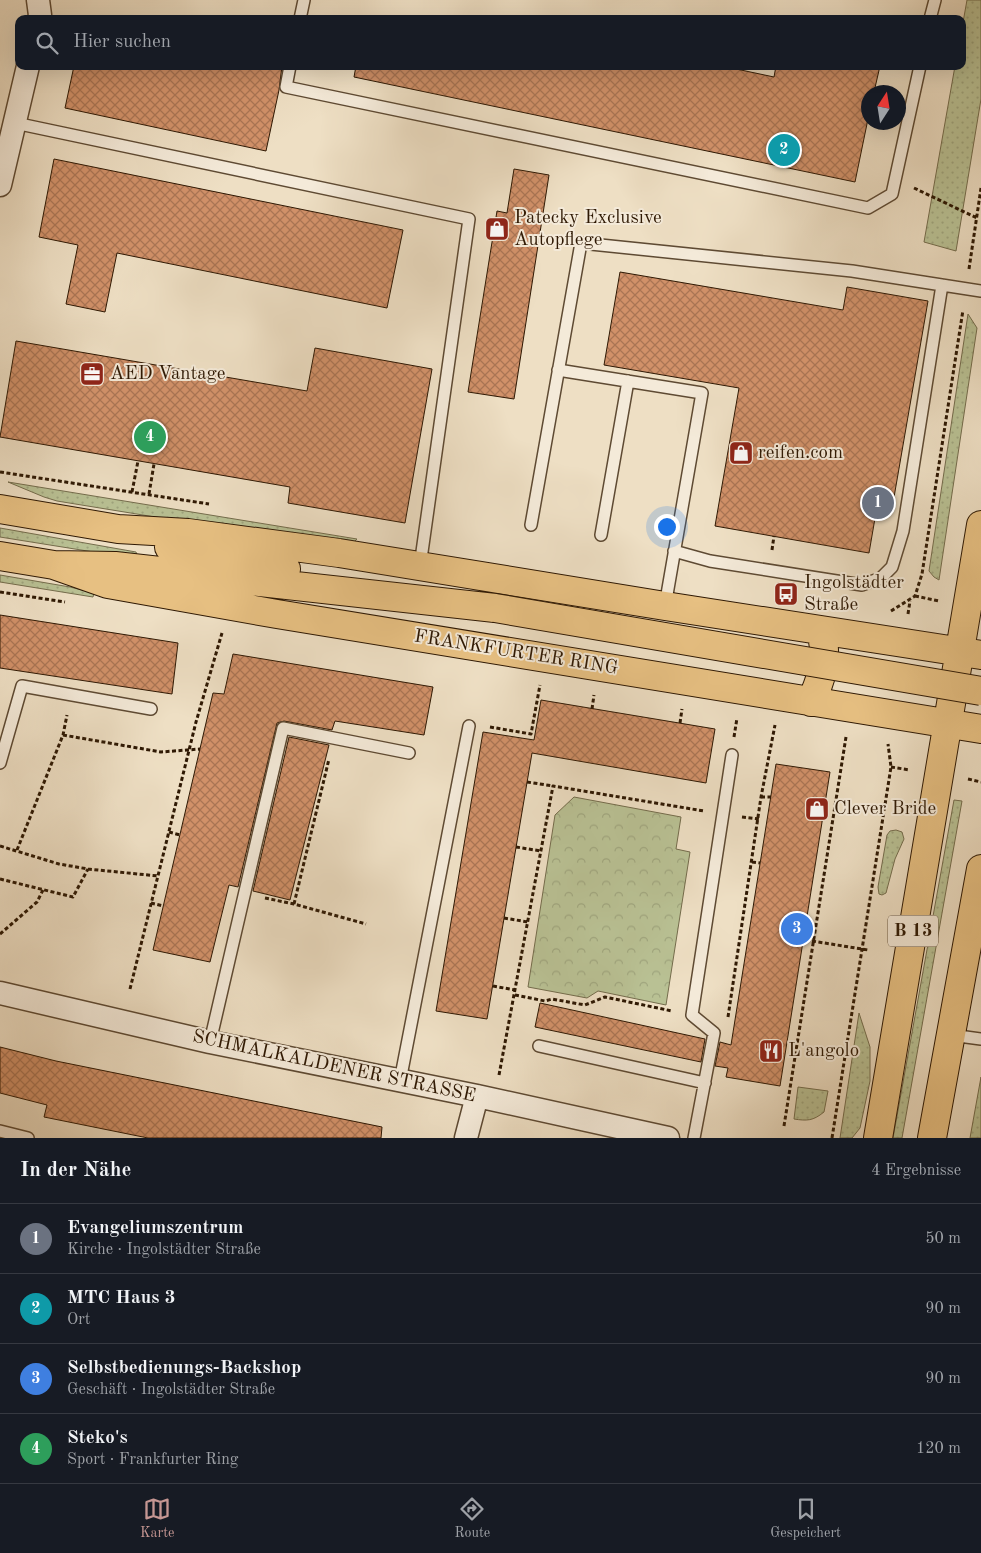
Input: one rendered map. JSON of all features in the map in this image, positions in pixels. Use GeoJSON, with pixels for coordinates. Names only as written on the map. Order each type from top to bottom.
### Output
{"type":"FeatureCollection","features":[{"type":"Feature","properties":{"kind":"main road","name":"FRANKFURTER RING"},"geometry":{"type":"LineString","coordinates":[[0,509],[118,529],[188,532],[420,566],[971,653]]}},
{"type":"Feature","properties":{"kind":"main road","name":"B 13"},"geometry":{"type":"LineString","coordinates":[[878,1138],[947,723],[971,653],[981,525]]}},
{"type":"Feature","properties":{"kind":"main road","name":"FRANKFURTER RING"},"geometry":{"type":"LineString","coordinates":[[118,529],[176,549],[495,608],[981,691]]}},
{"type":"Feature","properties":{"kind":"main road","name":"FRANKFURTER RING"},"geometry":{"type":"LineString","coordinates":[[0,556],[54,565],[115,566],[495,608]]}},
{"type":"Feature","properties":{"kind":"main road","name":"FRANKFURTER RING"},"geometry":{"type":"LineString","coordinates":[[54,565],[108,584],[277,614],[981,729]]}},
{"type":"Feature","properties":{"kind":"main road"},"geometry":{"type":"LineString","coordinates":[[811,702],[821,677],[825,652],[822,630]]}},
{"type":"Feature","properties":{"kind":"main road"},"geometry":{"type":"LineString","coordinates":[[932,1138],[981,869]]}},
{"type":"Feature","properties":{"kind":"street"},"geometry":{"type":"LineString","coordinates":[[38,0],[40,15]]}},
{"type":"Feature","properties":{"kind":"street"},"geometry":{"type":"LineString","coordinates":[[0,185],[27,70]]}},
{"type":"Feature","properties":{"kind":"street","name":"SCHMALKALDENER STRASSE"},"geometry":{"type":"LineString","coordinates":[[0,993],[210,1042],[486,1098],[668,1138]]}},
{"type":"Feature","properties":{"kind":"street"},"geometry":{"type":"LineString","coordinates":[[466,1138],[486,1098]]}},
{"type":"Feature","properties":{"kind":"lane"},"geometry":{"type":"LineString","coordinates":[[301,15],[304,0]]}},
{"type":"Feature","properties":{"kind":"lane"},"geometry":{"type":"LineString","coordinates":[[931,15],[934,0]]}},
{"type":"Feature","properties":{"kind":"lane"},"geometry":{"type":"LineString","coordinates":[[289,70],[286,88],[868,208],[892,194],[919,70]]}},
{"type":"Feature","properties":{"kind":"lane"},"geometry":{"type":"LineString","coordinates":[[15,123],[469,219],[420,566]]}},
{"type":"Feature","properties":{"kind":"lane"},"geometry":{"type":"LineString","coordinates":[[531,525],[581,243],[852,271],[981,291]]}},
{"type":"Feature","properties":{"kind":"lane"},"geometry":{"type":"LineString","coordinates":[[674,551],[710,561],[862,585],[881,578],[892,567],[903,531],[942,285]]}},
{"type":"Feature","properties":{"kind":"lane"},"geometry":{"type":"LineString","coordinates":[[558,370],[702,393],[665,606]]}},
{"type":"Feature","properties":{"kind":"lane"},"geometry":{"type":"LineString","coordinates":[[601,535],[628,381]]}},
{"type":"Feature","properties":{"kind":"lane"},"geometry":{"type":"LineString","coordinates":[[0,764],[22,686],[151,709]]}},
{"type":"Feature","properties":{"kind":"lane"},"geometry":{"type":"LineString","coordinates":[[400,1080],[469,726]]}},
{"type":"Feature","properties":{"kind":"lane"},"geometry":{"type":"LineString","coordinates":[[210,1042],[283,728],[410,753]]}},
{"type":"Feature","properties":{"kind":"lane"},"geometry":{"type":"LineString","coordinates":[[694,1138],[714,1033],[692,1015],[732,755]]}},
{"type":"Feature","properties":{"kind":"lane"},"geometry":{"type":"LineString","coordinates":[[950,1035],[981,1039]]}},
{"type":"Feature","properties":{"kind":"lane"},"geometry":{"type":"LineString","coordinates":[[539,1046],[704,1083]]}},
{"type":"Feature","properties":{"kind":"lane"},"geometry":{"type":"LineString","coordinates":[[0,1131],[28,1138]]}},
{"type":"Feature","properties":{"kind":"path"},"geometry":{"type":"LineString","coordinates":[[896,180],[977,218]]}},
{"type":"Feature","properties":{"kind":"path"},"geometry":{"type":"LineString","coordinates":[[910,601],[915,596],[922,574],[981,188]]}},
{"type":"Feature","properties":{"kind":"path"},"geometry":{"type":"LineString","coordinates":[[132,492],[138,461]]}},
{"type":"Feature","properties":{"kind":"path"},"geometry":{"type":"LineString","coordinates":[[149,494],[154,464]]}},
{"type":"Feature","properties":{"kind":"path"},"geometry":{"type":"LineString","coordinates":[[130,989],[189,749],[223,627]]}},
{"type":"Feature","properties":{"kind":"path"},"geometry":{"type":"LineString","coordinates":[[483,726],[531,734],[541,680]]}},
{"type":"Feature","properties":{"kind":"path"},"geometry":{"type":"LineString","coordinates":[[592,709],[596,689]]}},
{"type":"Feature","properties":{"kind":"path"},"geometry":{"type":"LineString","coordinates":[[17,850],[63,735],[72,695]]}},
{"type":"Feature","properties":{"kind":"path"},"geometry":{"type":"LineString","coordinates":[[680,723],[683,703]]}},
{"type":"Feature","properties":{"kind":"path"},"geometry":{"type":"LineString","coordinates":[[714,1033],[727,1019],[761,797],[776,718]]}},
{"type":"Feature","properties":{"kind":"path"},"geometry":{"type":"LineString","coordinates":[[784,1126],[847,729]]}},
{"type":"Feature","properties":{"kind":"path"},"geometry":{"type":"LineString","coordinates":[[63,735],[161,752],[200,749]]}},
{"type":"Feature","properties":{"kind":"path"},"geometry":{"type":"LineString","coordinates":[[832,1138],[891,767],[887,737]]}},
{"type":"Feature","properties":{"kind":"path"},"geometry":{"type":"LineString","coordinates":[[294,904],[334,738]]}},
{"type":"Feature","properties":{"kind":"path"},"geometry":{"type":"LineString","coordinates":[[527,782],[758,819]]}},
{"type":"Feature","properties":{"kind":"path"},"geometry":{"type":"LineString","coordinates":[[486,1098],[514,995],[553,786]]}},
{"type":"Feature","properties":{"kind":"path"},"geometry":{"type":"LineString","coordinates":[[761,797],[770,796]]}},
{"type":"Feature","properties":{"kind":"path"},"geometry":{"type":"LineString","coordinates":[[169,832],[180,835]]}},
{"type":"Feature","properties":{"kind":"path"},"geometry":{"type":"LineString","coordinates":[[0,846],[59,864],[158,876]]}},
{"type":"Feature","properties":{"kind":"path"},"geometry":{"type":"LineString","coordinates":[[516,847],[541,851]]}},
{"type":"Feature","properties":{"kind":"path"},"geometry":{"type":"LineString","coordinates":[[752,862],[760,863]]}},
{"type":"Feature","properties":{"kind":"path"},"geometry":{"type":"LineString","coordinates":[[0,879],[73,897],[88,869]]}},
{"type":"Feature","properties":{"kind":"path"},"geometry":{"type":"LineString","coordinates":[[0,934],[37,902],[43,890]]}},
{"type":"Feature","properties":{"kind":"path"},"geometry":{"type":"LineString","coordinates":[[244,894],[294,904],[366,924]]}},
{"type":"Feature","properties":{"kind":"path"},"geometry":{"type":"LineString","coordinates":[[151,903],[163,906]]}},
{"type":"Feature","properties":{"kind":"path"},"geometry":{"type":"LineString","coordinates":[[504,918],[528,922]]}},
{"type":"Feature","properties":{"kind":"path"},"geometry":{"type":"LineString","coordinates":[[812,941],[868,950]]}},
{"type":"Feature","properties":{"kind":"path"},"geometry":{"type":"LineString","coordinates":[[493,986],[515,990]]}},
{"type":"Feature","properties":{"kind":"path"},"geometry":{"type":"LineString","coordinates":[[514,995],[585,1005],[605,997],[692,1015]]}},
{"type":"Feature","properties":{"kind":"green space"},"geometry":{"type":"Polygon","coordinates":[[[967,0],[981,0],[981,99],[956,251],[924,242],[954,70],[966,70],[966,15],[964,15],[967,0]]]}},
{"type":"Feature","properties":{"kind":"green space"},"geometry":{"type":"Polygon","coordinates":[[[968,314],[977,328],[939,580],[929,571],[968,314]]]}},
{"type":"Feature","properties":{"kind":"green space"},"geometry":{"type":"Polygon","coordinates":[[[8,482],[357,539],[353,543],[198,524],[57,501],[8,482]]]}},
{"type":"Feature","properties":{"kind":"green space"},"geometry":{"type":"Polygon","coordinates":[[[0,528],[136,552],[138,557],[131,558],[0,537],[0,528]]]}},
{"type":"Feature","properties":{"kind":"green space"},"geometry":{"type":"Polygon","coordinates":[[[0,575],[94,593],[93,597],[0,582],[0,575]]]}},
{"type":"Feature","properties":{"kind":"green space"},"geometry":{"type":"Polygon","coordinates":[[[574,797],[681,817],[676,849],[690,852],[666,1005],[598,991],[587,998],[528,987],[555,815],[574,797]]]}},
{"type":"Feature","properties":{"kind":"green space"},"geometry":{"type":"Polygon","coordinates":[[[954,800],[962,801],[902,1138],[893,1138],[954,800]]]}},
{"type":"Feature","properties":{"kind":"green space"},"geometry":{"type":"Polygon","coordinates":[[[890,831],[902,832],[904,839],[895,859],[886,893],[882,895],[879,894],[878,887],[887,835],[890,831]]]}},
{"type":"Feature","properties":{"kind":"green space"},"geometry":{"type":"Polygon","coordinates":[[[859,1013],[870,1047],[870,1081],[860,1128],[852,1138],[840,1138],[859,1013]]]}},
{"type":"Feature","properties":{"kind":"green space"},"geometry":{"type":"Polygon","coordinates":[[[981,1077],[981,1138],[970,1138],[981,1077]]]}},
{"type":"Feature","properties":{"kind":"green space"},"geometry":{"type":"Polygon","coordinates":[[[798,1087],[828,1091],[824,1112],[810,1120],[794,1119],[798,1087]]]}},
{"type":"Feature","properties":{"kind":"building"},"geometry":{"type":"Polygon","coordinates":[[[73,70],[282,70],[266,151],[65,108],[73,70]]]}},
{"type":"Feature","properties":{"kind":"building"},"geometry":{"type":"Polygon","coordinates":[[[355,70],[741,70],[774,77],[775,70],[879,70],[876,85],[861,85],[861,130],[866,130],[855,182],[354,77],[355,70]]]}},
{"type":"Feature","properties":{"kind":"building"},"geometry":{"type":"Polygon","coordinates":[[[54,159],[403,230],[387,308],[117,253],[105,312],[66,304],[78,245],[39,237],[54,159]]]}},
{"type":"Feature","properties":{"kind":"building"},"geometry":{"type":"Polygon","coordinates":[[[514,169],[549,175],[514,399],[468,392],[497,211],[507,213],[514,169]]]}},
{"type":"Feature","properties":{"kind":"building"},"geometry":{"type":"Polygon","coordinates":[[[620,272],[843,310],[847,287],[928,301],[893,503],[878,501],[869,553],[715,526],[739,388],[604,365],[620,272]]]}},
{"type":"Feature","properties":{"kind":"building"},"geometry":{"type":"Polygon","coordinates":[[[16,341],[307,391],[315,348],[432,369],[405,523],[288,503],[290,487],[0,437],[16,341]]]}},
{"type":"Feature","properties":{"kind":"building"},"geometry":{"type":"Polygon","coordinates":[[[0,615],[178,643],[172,694],[0,668],[0,615]]]}},
{"type":"Feature","properties":{"kind":"building"},"geometry":{"type":"Polygon","coordinates":[[[233,654],[433,687],[424,735],[335,721],[332,730],[284,721],[277,723],[238,887],[229,885],[210,962],[153,950],[213,693],[224,694],[233,654]]]}},
{"type":"Feature","properties":{"kind":"building"},"geometry":{"type":"Polygon","coordinates":[[[541,700],[715,729],[706,783],[532,753],[487,1019],[436,1011],[483,732],[534,740],[541,700]]]}},
{"type":"Feature","properties":{"kind":"building"},"geometry":{"type":"Polygon","coordinates":[[[289,737],[329,745],[290,900],[253,891],[289,737]]]}},
{"type":"Feature","properties":{"kind":"building"},"geometry":{"type":"Polygon","coordinates":[[[776,764],[830,772],[780,1086],[726,1077],[728,1068],[715,1066],[720,1042],[731,1045],[776,764]]]}},
{"type":"Feature","properties":{"kind":"building"},"geometry":{"type":"Polygon","coordinates":[[[540,1003],[705,1039],[701,1062],[535,1027],[540,1003]]]}},
{"type":"Feature","properties":{"kind":"building"},"geometry":{"type":"Polygon","coordinates":[[[0,1047],[56,1061],[382,1127],[381,1138],[148,1138],[44,1117],[47,1105],[0,1093],[0,1047]]]}},
{"type":"Feature","properties":{"kind":"place","name":"MTC Haus 3"},"geometry":{"type":"Point","coordinates":[784,150]}},
{"type":"Feature","properties":{"kind":"place","name":"Patecky Exclusive Autopflege"},"geometry":{"type":"Point","coordinates":[497,229]}},
{"type":"Feature","properties":{"kind":"place","name":"AED Vantage"},"geometry":{"type":"Point","coordinates":[92,374]}},
{"type":"Feature","properties":{"kind":"place","name":"Steko's"},"geometry":{"type":"Point","coordinates":[150,437]}},
{"type":"Feature","properties":{"kind":"place","name":"reifen.com"},"geometry":{"type":"Point","coordinates":[741,453]}},
{"type":"Feature","properties":{"kind":"place","name":"Evangeliumszentrum"},"geometry":{"type":"Point","coordinates":[878,503]}},
{"type":"Feature","properties":{"kind":"place","name":"Ingolstädter Straße"},"geometry":{"type":"Point","coordinates":[786,594]}},
{"type":"Feature","properties":{"kind":"place","name":"Clever Bride"},"geometry":{"type":"Point","coordinates":[817,809]}},
{"type":"Feature","properties":{"kind":"place","name":"Selbstbedienungs-Backshop"},"geometry":{"type":"Point","coordinates":[797,929]}},
{"type":"Feature","properties":{"kind":"place","name":"L'angolo"},"geometry":{"type":"Point","coordinates":[771,1051]}}]}
